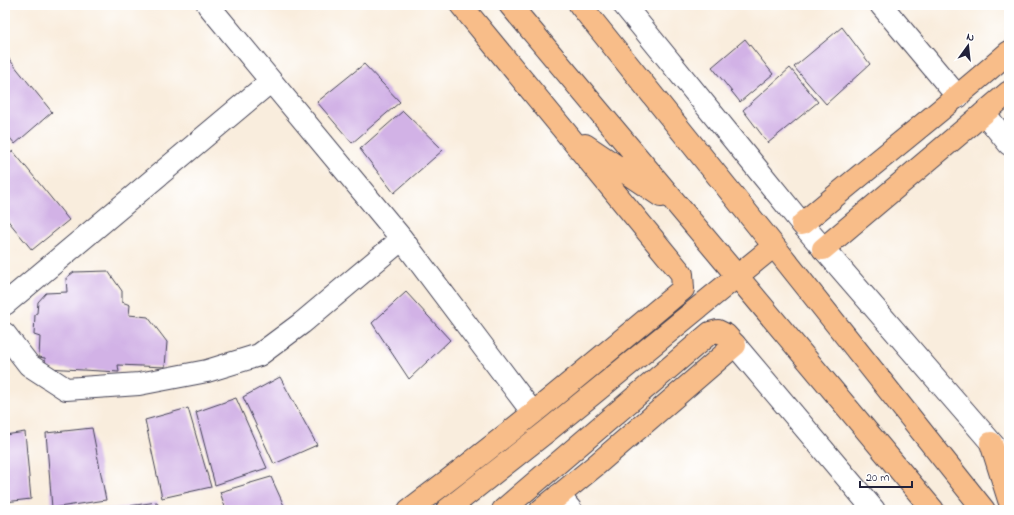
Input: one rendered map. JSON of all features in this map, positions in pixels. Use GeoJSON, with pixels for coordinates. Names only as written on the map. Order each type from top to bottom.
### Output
{"type":"FeatureCollection","features":[{"type":"Feature","properties":{"kind":"main road"},"geometry":{"type":"LineString","coordinates":[[409,510],[458,474],[683,289],[682,274],[461,5]]}},
{"type":"Feature","properties":{"kind":"main road"},"geometry":{"type":"LineString","coordinates":[[510,5],[738,277],[926,505]]}},
{"type":"Feature","properties":{"kind":"main road"},"geometry":{"type":"LineString","coordinates":[[580,5],[984,510]]}},
{"type":"Feature","properties":{"kind":"main road"},"geometry":{"type":"LineString","coordinates":[[802,224],[849,184],[958,97],[1009,52]]}},
{"type":"Feature","properties":{"kind":"main road"},"geometry":{"type":"LineString","coordinates":[[823,249],[1009,92]]}},
{"type":"Feature","properties":{"kind":"main road"},"geometry":{"type":"LineString","coordinates":[[564,131],[682,211]]}},
{"type":"Feature","properties":{"kind":"main road"},"geometry":{"type":"LineString","coordinates":[[447,510],[738,277],[774,246]]}},
{"type":"Feature","properties":{"kind":"main road"},"geometry":{"type":"LineString","coordinates":[[503,510],[710,333],[718,331],[726,335],[735,346],[601,461],[565,503],[541,510]]}},
{"type":"Feature","properties":{"kind":"main road"},"geometry":{"type":"LineString","coordinates":[[992,443],[1009,500]]}},
{"type":"Feature","properties":{"kind":"street"},"geometry":{"type":"LineString","coordinates":[[208,5],[402,239],[533,413]]}},
{"type":"Feature","properties":{"kind":"street"},"geometry":{"type":"LineString","coordinates":[[624,5],[823,249],[1009,463]]}},
{"type":"Feature","properties":{"kind":"street"},"geometry":{"type":"LineString","coordinates":[[881,5],[958,97]]}},
{"type":"Feature","properties":{"kind":"street"},"geometry":{"type":"LineString","coordinates":[[5,304],[271,81]]}},
{"type":"Feature","properties":{"kind":"street"},"geometry":{"type":"LineString","coordinates":[[984,113],[1009,144]]}},
{"type":"Feature","properties":{"kind":"street"},"geometry":{"type":"LineString","coordinates":[[5,334],[29,365],[66,389],[139,384],[207,371],[259,355],[302,323],[402,239]]}},
{"type":"Feature","properties":{"kind":"street"},"geometry":{"type":"LineString","coordinates":[[735,346],[874,510]]}},
{"type":"Feature","properties":{"kind":"building"},"geometry":{"type":"Polygon","coordinates":[[[842,27],[870,64],[826,104],[794,67],[842,27]]]}},
{"type":"Feature","properties":{"kind":"building"},"geometry":{"type":"Polygon","coordinates":[[[745,39],[773,74],[740,102],[712,67],[745,39]]]}},
{"type":"Feature","properties":{"kind":"building"},"geometry":{"type":"Polygon","coordinates":[[[5,54],[52,112],[15,144],[5,132],[5,54]]]}},
{"type":"Feature","properties":{"kind":"building"},"geometry":{"type":"Polygon","coordinates":[[[364,64],[400,102],[352,143],[317,102],[364,64]]]}},
{"type":"Feature","properties":{"kind":"building"},"geometry":{"type":"Polygon","coordinates":[[[790,68],[818,102],[768,143],[743,110],[790,68]]]}},
{"type":"Feature","properties":{"kind":"building"},"geometry":{"type":"Polygon","coordinates":[[[403,111],[443,150],[394,193],[360,149],[403,111]]]}},
{"type":"Feature","properties":{"kind":"building"},"geometry":{"type":"Polygon","coordinates":[[[13,151],[69,220],[32,250],[5,217],[5,157],[13,151]]]}},
{"type":"Feature","properties":{"kind":"building"},"geometry":{"type":"Polygon","coordinates":[[[108,271],[122,291],[122,302],[130,305],[129,315],[148,317],[167,342],[165,367],[118,365],[119,372],[46,368],[45,358],[39,357],[40,337],[34,335],[35,314],[37,313],[38,302],[46,293],[67,292],[66,278],[74,272],[108,271]]]}},
{"type":"Feature","properties":{"kind":"building"},"geometry":{"type":"Polygon","coordinates":[[[406,292],[450,340],[409,379],[372,323],[406,292]]]}},
{"type":"Feature","properties":{"kind":"building"},"geometry":{"type":"Polygon","coordinates":[[[280,377],[317,445],[274,464],[243,397],[280,377]]]}},
{"type":"Feature","properties":{"kind":"building"},"geometry":{"type":"Polygon","coordinates":[[[236,398],[267,468],[215,485],[196,412],[236,398]]]}},
{"type":"Feature","properties":{"kind":"building"},"geometry":{"type":"Polygon","coordinates":[[[188,408],[211,487],[162,498],[145,420],[188,408]]]}},
{"type":"Feature","properties":{"kind":"building"},"geometry":{"type":"Polygon","coordinates":[[[92,428],[106,500],[52,508],[46,433],[92,428]]]}},
{"type":"Feature","properties":{"kind":"building"},"geometry":{"type":"Polygon","coordinates":[[[25,432],[31,499],[5,502],[5,435],[25,432]]]}},
{"type":"Feature","properties":{"kind":"building"},"geometry":{"type":"Polygon","coordinates":[[[271,477],[286,510],[226,510],[220,492],[271,477]]]}},
{"type":"Feature","properties":{"kind":"building"},"geometry":{"type":"Polygon","coordinates":[[[157,502],[160,510],[108,510],[108,509],[157,502]]]}}]}
